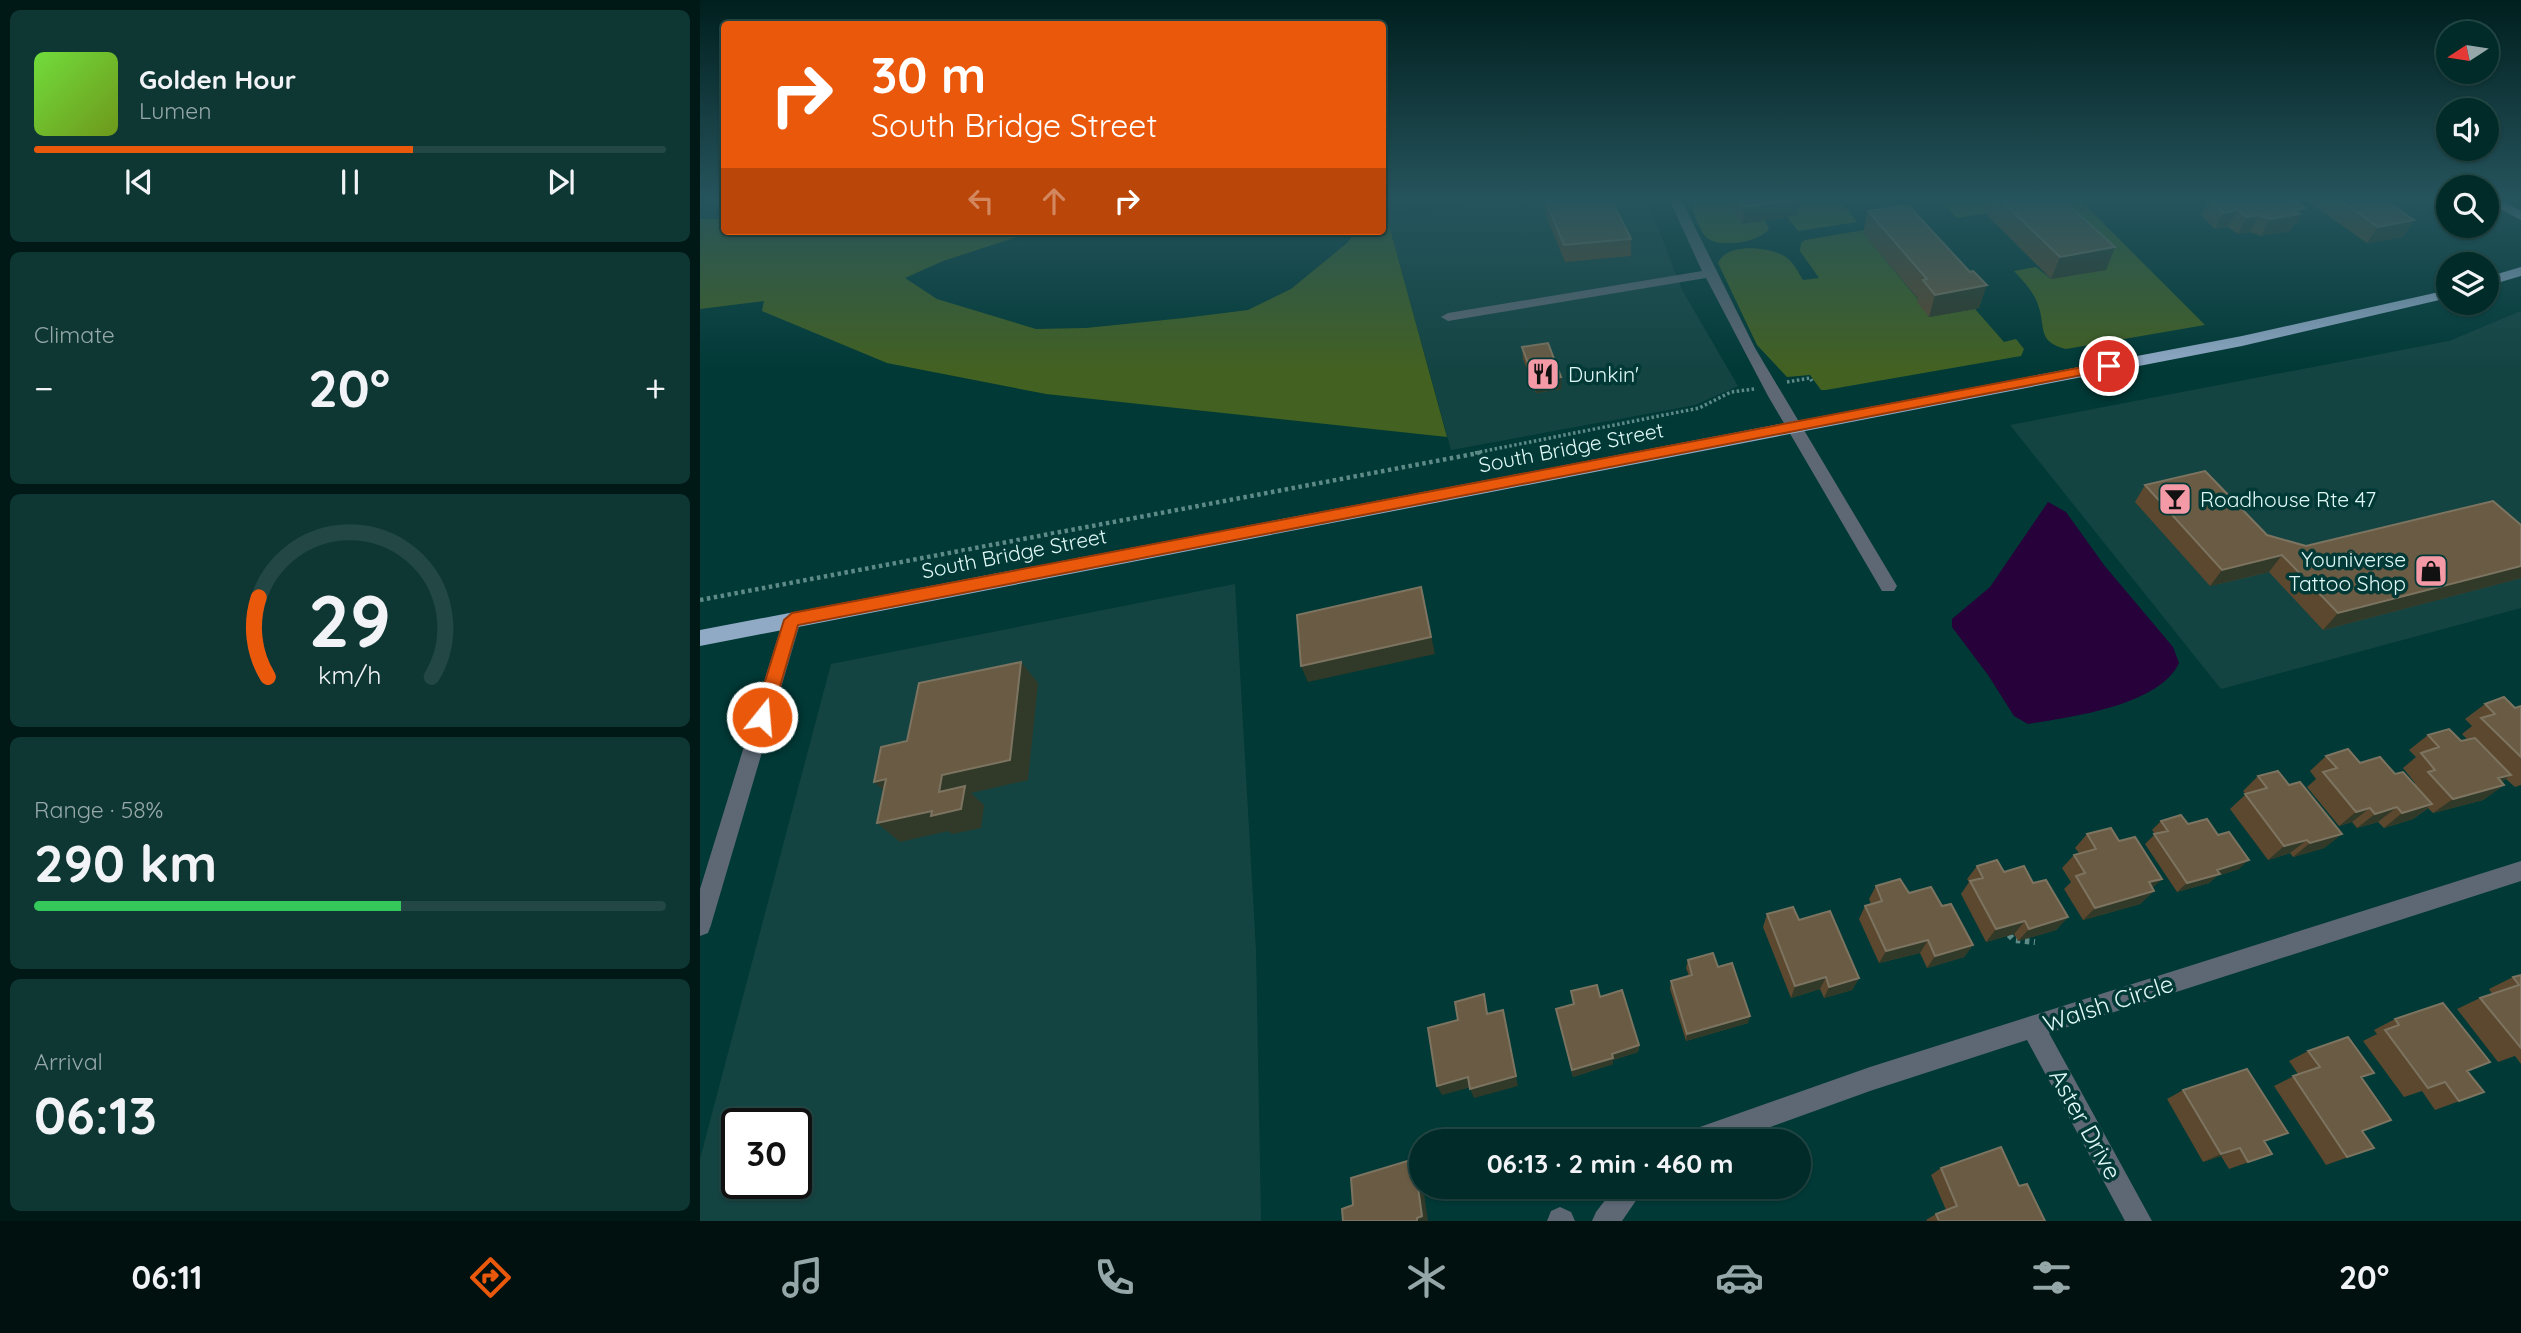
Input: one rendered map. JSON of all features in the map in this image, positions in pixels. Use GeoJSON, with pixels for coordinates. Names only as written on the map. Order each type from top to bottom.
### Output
{"type":"FeatureCollection","features":[{"type":"Feature","properties":{"kind":"highway"},"geometry":{"type":"LineString","coordinates":[[2499,278],[2521,271]]}},
{"type":"Feature","properties":{"kind":"highway","name":"South Bridge Street"},"geometry":{"type":"LineString","coordinates":[[700,638],[2242,341],[2436,297]]}},
{"type":"Feature","properties":{"kind":"street"},"geometry":{"type":"LineString","coordinates":[[1700,256],[1792,426],[1888,586]]}},
{"type":"Feature","properties":{"kind":"street"},"geometry":{"type":"LineString","coordinates":[[1448,317],[1708,274]]}},
{"type":"Feature","properties":{"kind":"street"},"geometry":{"type":"LineString","coordinates":[[700,925],[792,620]]}},
{"type":"Feature","properties":{"kind":"street","name":"Walsh Circle"},"geometry":{"type":"LineString","coordinates":[[1731,1129],[1870,1079],[2521,871]]}},
{"type":"Feature","properties":{"kind":"street","name":"Aster Drive"},"geometry":{"type":"LineString","coordinates":[[2033,1027],[2138,1221]]}},
{"type":"Feature","properties":{"kind":"street"},"geometry":{"type":"LineString","coordinates":[[1605,1221],[1623,1199]]}},
{"type":"Feature","properties":{"kind":"path"},"geometry":{"type":"LineString","coordinates":[[1795,381],[1810,378],[1812,381]]}},
{"type":"Feature","properties":{"kind":"path"},"geometry":{"type":"LineString","coordinates":[[700,600],[1384,472],[1699,408],[1731,392],[1747,390]]}},
{"type":"Feature","properties":{"kind":"path"},"geometry":{"type":"LineString","coordinates":[[2009,935],[2014,940],[2035,942]]}},
{"type":"Feature","properties":{"kind":"shaded area"},"geometry":{"type":"Polygon","coordinates":[[[1397,256],[1669,256],[1682,290],[1738,386],[1695,405],[1451,450],[1397,256]]]}},
{"type":"Feature","properties":{"kind":"shaded area"},"geometry":{"type":"Polygon","coordinates":[[[2521,311],[2521,608],[2221,689],[2010,425],[2449,341],[2521,311]]]}},
{"type":"Feature","properties":{"kind":"shaded area"},"geometry":{"type":"Polygon","coordinates":[[[2048,502],[2066,512],[2104,565],[2173,647],[2179,663],[2168,678],[2153,690],[2134,699],[2089,713],[2028,724],[2014,716],[1988,675],[1952,627],[1952,619],[1990,587],[2048,502]]]}},
{"type":"Feature","properties":{"kind":"shaded area"},"geometry":{"type":"Polygon","coordinates":[[[1235,584],[1256,951],[1261,1221],[700,1221],[700,1159],[831,664],[1235,584]]]}},
{"type":"Feature","properties":{"kind":"green space"},"geometry":{"type":"Polygon","coordinates":[[[700,256],[958,256],[905,278],[937,299],[1036,329],[1086,328],[1248,310],[1291,289],[1331,256],[1397,256],[1447,437],[1046,394],[887,363],[762,311],[764,301],[700,309],[700,256]]]}},
{"type":"Feature","properties":{"kind":"green space"},"geometry":{"type":"Polygon","coordinates":[[[1723,256],[1784,256],[1794,265],[1803,280],[1819,278],[1804,256],[1882,256],[1929,317],[1975,309],[2004,342],[2016,339],[2024,349],[2021,356],[1821,390],[1810,375],[1787,377],[1757,345],[1718,263],[1723,256]]]}},
{"type":"Feature","properties":{"kind":"green space"},"geometry":{"type":"Polygon","coordinates":[[[2077,256],[2136,256],[2205,325],[2066,349],[2050,342],[2044,332],[2035,298],[2014,271],[2036,267],[2051,279],[2105,269],[2077,256]]]}},
{"type":"Feature","properties":{"kind":"building"},"geometry":{"type":"Polygon","coordinates":[[[1907,256],[1955,256],[1987,285],[1935,295],[1923,280],[1927,279],[1907,256]]]}},
{"type":"Feature","properties":{"kind":"building"},"geometry":{"type":"Polygon","coordinates":[[[1548,343],[1561,377],[1535,382],[1522,347],[1548,343]]]}},
{"type":"Feature","properties":{"kind":"building"},"geometry":{"type":"Polygon","coordinates":[[[2205,471],[2267,535],[2306,546],[2493,501],[2521,525],[2521,566],[2338,613],[2282,555],[2222,570],[2145,485],[2205,471]]]}},
{"type":"Feature","properties":{"kind":"building"},"geometry":{"type":"Polygon","coordinates":[[[1421,587],[1431,637],[1301,666],[1297,615],[1421,587]]]}},
{"type":"Feature","properties":{"kind":"building"},"geometry":{"type":"Polygon","coordinates":[[[1021,662],[1010,760],[942,775],[939,792],[965,786],[961,809],[931,816],[932,811],[877,823],[886,779],[874,782],[881,747],[907,741],[919,683],[1021,662]]]}},
{"type":"Feature","properties":{"kind":"building"},"geometry":{"type":"Polygon","coordinates":[[[2504,697],[2515,708],[2521,706],[2521,757],[2481,718],[2495,714],[2485,704],[2504,697]]]}},
{"type":"Feature","properties":{"kind":"building"},"geometry":{"type":"Polygon","coordinates":[[[2449,729],[2461,741],[2475,738],[2511,775],[2498,778],[2504,785],[2453,799],[2428,772],[2435,770],[2421,753],[2439,747],[2428,735],[2449,729]]]}},
{"type":"Feature","properties":{"kind":"building"},"geometry":{"type":"Polygon","coordinates":[[[2348,749],[2360,763],[2380,757],[2395,774],[2403,772],[2432,804],[2402,813],[2397,807],[2375,814],[2370,808],[2356,812],[2323,772],[2337,768],[2326,756],[2348,749]]]}},
{"type":"Feature","properties":{"kind":"building"},"geometry":{"type":"Polygon","coordinates":[[[2278,771],[2289,785],[2300,782],[2342,834],[2310,843],[2307,840],[2284,846],[2245,794],[2267,788],[2258,776],[2278,771]]]}},
{"type":"Feature","properties":{"kind":"building"},"geometry":{"type":"Polygon","coordinates":[[[2181,815],[2188,824],[2207,819],[2218,835],[2229,832],[2249,860],[2217,870],[2220,874],[2187,883],[2154,834],[2168,831],[2161,821],[2181,815]]]}},
{"type":"Feature","properties":{"kind":"building"},"geometry":{"type":"Polygon","coordinates":[[[2111,828],[2119,841],[2135,837],[2162,879],[2149,882],[2154,891],[2095,908],[2076,876],[2085,873],[2074,855],[2096,849],[2087,834],[2111,828]]]}},
{"type":"Feature","properties":{"kind":"building"},"geometry":{"type":"Polygon","coordinates":[[[1997,860],[2004,872],[2024,866],[2033,883],[2046,880],[2068,917],[2029,929],[2025,921],[1996,929],[1970,881],[1983,878],[1977,866],[1997,860]]]}},
{"type":"Feature","properties":{"kind":"building"},"geometry":{"type":"Polygon","coordinates":[[[1900,879],[1909,893],[1931,887],[1942,906],[1951,904],[1973,945],[1935,956],[1928,940],[1886,951],[1865,906],[1882,901],[1876,886],[1900,879]]]}},
{"type":"Feature","properties":{"kind":"building"},"geometry":{"type":"Polygon","coordinates":[[[1793,907],[1799,920],[1830,911],[1859,978],[1829,987],[1826,977],[1795,986],[1767,914],[1793,907]]]}},
{"type":"Feature","properties":{"kind":"building"},"geometry":{"type":"Polygon","coordinates":[[[1713,953],[1718,967],[1732,963],[1750,1016],[1687,1034],[1671,981],[1692,975],[1688,960],[1713,953]]]}},
{"type":"Feature","properties":{"kind":"building"},"geometry":{"type":"Polygon","coordinates":[[[2521,975],[2521,1048],[2480,998],[2519,985],[2513,977],[2521,975]]]}},
{"type":"Feature","properties":{"kind":"building"},"geometry":{"type":"Polygon","coordinates":[[[1597,985],[1600,997],[1622,990],[1639,1045],[1612,1054],[1613,1058],[1572,1070],[1556,1009],[1574,1004],[1571,991],[1597,985]]]}},
{"type":"Feature","properties":{"kind":"building"},"geometry":{"type":"Polygon","coordinates":[[[1484,994],[1487,1014],[1503,1010],[1516,1076],[1470,1089],[1468,1077],[1437,1086],[1428,1028],[1458,1020],[1455,1002],[1484,994]]]}},
{"type":"Feature","properties":{"kind":"building"},"geometry":{"type":"Polygon","coordinates":[[[2443,1003],[2490,1062],[2467,1071],[2484,1092],[2459,1101],[2445,1082],[2428,1088],[2385,1030],[2399,1025],[2395,1019],[2443,1003]]]}},
{"type":"Feature","properties":{"kind":"building"},"geometry":{"type":"Polygon","coordinates":[[[2348,1037],[2374,1073],[2361,1077],[2391,1120],[2362,1131],[2374,1148],[2347,1157],[2293,1076],[2320,1067],[2308,1051],[2348,1037]]]}},
{"type":"Feature","properties":{"kind":"building"},"geometry":{"type":"Polygon","coordinates":[[[2247,1069],[2288,1133],[2264,1141],[2272,1154],[2248,1162],[2240,1148],[2221,1154],[2183,1090],[2247,1069]]]}},
{"type":"Feature","properties":{"kind":"building"},"geometry":{"type":"Polygon","coordinates":[[[2001,1147],[2019,1186],[2027,1184],[2045,1221],[1939,1221],[1936,1214],[1957,1206],[1941,1168],[2001,1147]]]}},
{"type":"Feature","properties":{"kind":"building"},"geometry":{"type":"Polygon","coordinates":[[[1409,1161],[1409,1199],[1420,1199],[1422,1216],[1417,1218],[1417,1221],[1343,1221],[1342,1209],[1353,1205],[1351,1178],[1409,1161]]]}},
{"type":"Feature","properties":{"kind":"place","name":"Dunkin'"},"geometry":{"type":"Point","coordinates":[1543,374]}},
{"type":"Feature","properties":{"kind":"place","name":"Roadhouse Rte 47"},"geometry":{"type":"Point","coordinates":[2175,499]}},
{"type":"Feature","properties":{"kind":"place","name":"Youniverse Tattoo Shop"},"geometry":{"type":"Point","coordinates":[2431,571]}},
{"type":"Feature","properties":{"kind":"route"},"geometry":{"type":"LineString","coordinates":[[762,717],[792,620],[2109,366]]}}]}
